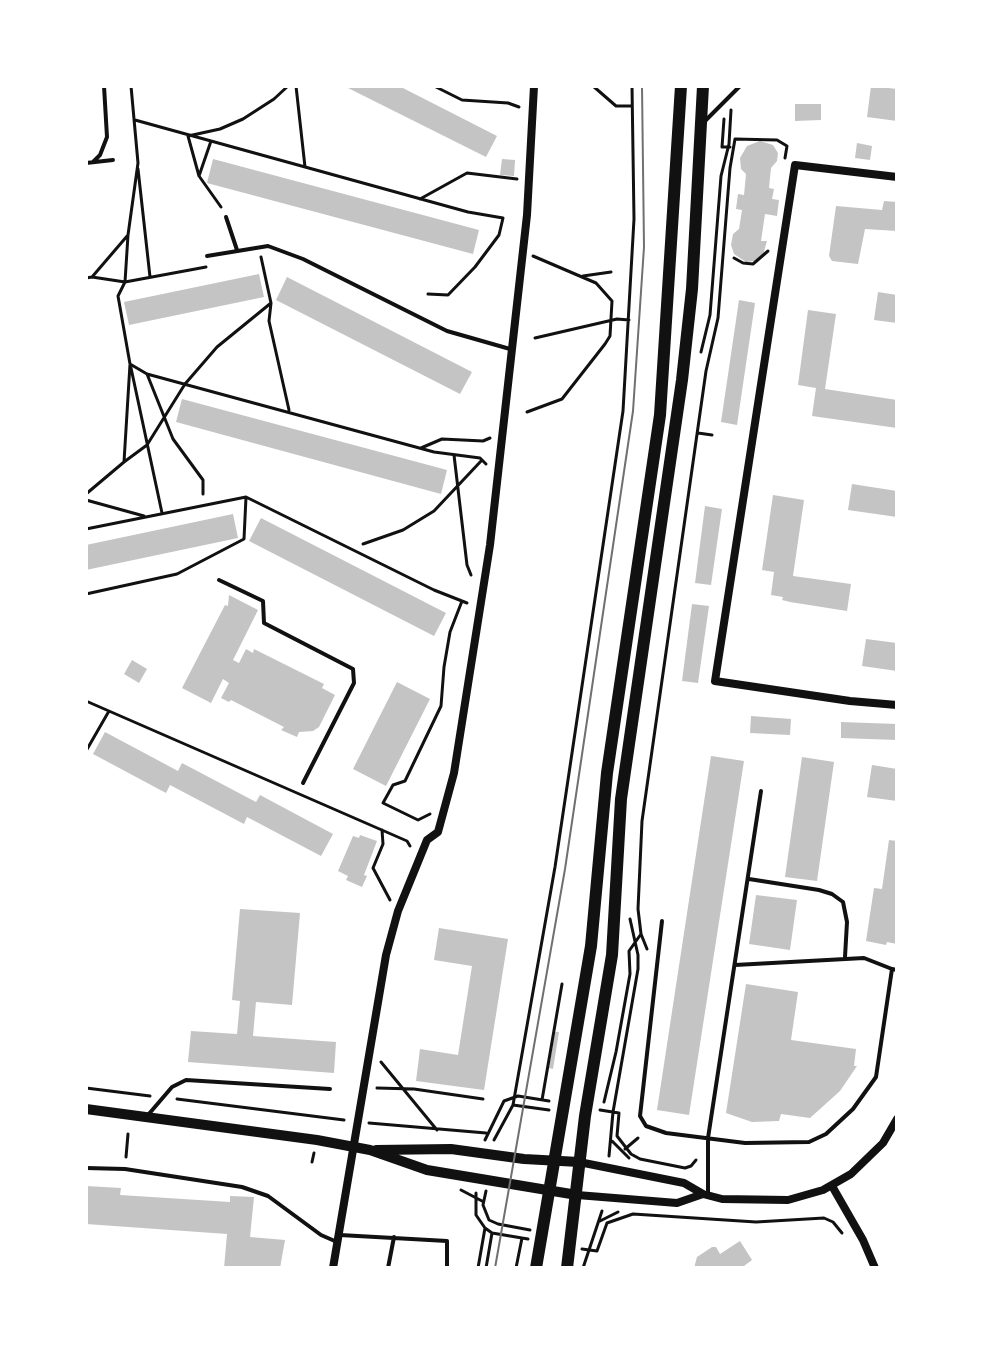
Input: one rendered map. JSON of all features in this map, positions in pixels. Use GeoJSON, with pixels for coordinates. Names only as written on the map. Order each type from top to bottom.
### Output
{"type":"FeatureCollection","features":[{"type":"Feature","properties":{"kind":"main road"},"geometry":{"type":"LineString","coordinates":[[536,1268],[591,946],[607,773],[660,415],[681,86]]}},
{"type":"Feature","properties":{"kind":"main road"},"geometry":{"type":"LineString","coordinates":[[567,1268],[585,1116],[612,955],[624,779],[679,405],[692,289],[703,86]]}},
{"type":"Feature","properties":{"kind":"street"},"geometry":{"type":"LineString","coordinates":[[333,1268],[386,955],[398,911],[427,840],[438,832],[454,773],[489,558],[527,215],[534,86]]}},
{"type":"Feature","properties":{"kind":"street"},"geometry":{"type":"LineString","coordinates":[[897,177],[795,165],[715,681],[897,705]]}},
{"type":"Feature","properties":{"kind":"street"},"geometry":{"type":"LineString","coordinates":[[86,1109],[148,1115],[353,1147],[427,1170],[577,1195],[677,1203],[705,1195]]}},
{"type":"Feature","properties":{"kind":"street"},"geometry":{"type":"LineString","coordinates":[[370,1150],[451,1149],[579,1162],[684,1183],[705,1195],[737,1200],[788,1200],[832,1186],[869,1160],[897,1119]]}},
{"type":"Feature","properties":{"kind":"street"},"geometry":{"type":"LineString","coordinates":[[832,1186],[875,1268]]}},
{"type":"Feature","properties":{"kind":"lane"},"geometry":{"type":"LineString","coordinates":[[93,162],[100,155],[107,137],[104,86]]}},
{"type":"Feature","properties":{"kind":"lane"},"geometry":{"type":"LineString","coordinates":[[702,124],[740,86]]}},
{"type":"Feature","properties":{"kind":"lane"},"geometry":{"type":"LineString","coordinates":[[86,163],[113,160]]}},
{"type":"Feature","properties":{"kind":"lane"},"geometry":{"type":"LineString","coordinates":[[226,217],[237,250]]}},
{"type":"Feature","properties":{"kind":"lane"},"geometry":{"type":"LineString","coordinates":[[207,256],[268,246],[292,254],[447,331],[513,350]]}},
{"type":"Feature","properties":{"kind":"lane"},"geometry":{"type":"LineString","coordinates":[[219,580],[263,601],[264,623],[353,669],[354,683],[303,783]]}},
{"type":"Feature","properties":{"kind":"lane"},"geometry":{"type":"LineString","coordinates":[[705,1195],[708,1138],[761,791]]}},
{"type":"Feature","properties":{"kind":"lane"},"geometry":{"type":"LineString","coordinates":[[748,879],[819,890],[843,902],[847,922],[845,957]]}},
{"type":"Feature","properties":{"kind":"lane"},"geometry":{"type":"LineString","coordinates":[[662,921],[640,1116],[646,1126],[666,1133],[745,1143],[809,1142],[826,1134],[853,1109],[876,1077],[894,970],[864,958],[845,957],[735,965]]}},
{"type":"Feature","properties":{"kind":"lane"},"geometry":{"type":"LineString","coordinates":[[148,1115],[172,1087],[186,1080],[330,1089]]}},
{"type":"Feature","properties":{"kind":"lane"},"geometry":{"type":"LineString","coordinates":[[86,1168],[125,1169],[242,1187],[268,1196],[321,1235],[337,1239],[394,1237],[447,1241],[447,1268]]}},
{"type":"Feature","properties":{"kind":"lane"},"geometry":{"type":"LineString","coordinates":[[388,1268],[394,1237]]}},
{"type":"Feature","properties":{"kind":"path"},"geometry":{"type":"LineString","coordinates":[[131,86],[150,277]]}},
{"type":"Feature","properties":{"kind":"path"},"geometry":{"type":"LineString","coordinates":[[188,136],[220,129],[243,119],[288,86]]}},
{"type":"Feature","properties":{"kind":"path"},"geometry":{"type":"LineString","coordinates":[[296,86],[305,167]]}},
{"type":"Feature","properties":{"kind":"path"},"geometry":{"type":"LineString","coordinates":[[434,86],[462,100],[508,103],[524,109]]}},
{"type":"Feature","properties":{"kind":"path"},"geometry":{"type":"LineString","coordinates":[[593,86],[616,106],[632,106]]}},
{"type":"Feature","properties":{"kind":"path"},"geometry":{"type":"LineString","coordinates":[[493,1148],[495,1137],[515,1096],[557,857],[622,422],[635,206],[632,86]]}},
{"type":"Feature","properties":{"kind":"path"},"geometry":{"type":"LineString","coordinates":[[699,360],[710,315],[731,96]]}},
{"type":"Feature","properties":{"kind":"path"},"geometry":{"type":"LineString","coordinates":[[724,102],[722,147],[734,147]]}},
{"type":"Feature","properties":{"kind":"path"},"geometry":{"type":"LineString","coordinates":[[135,120],[420,199],[503,218],[499,235],[457,286],[448,295],[428,294]]}},
{"type":"Feature","properties":{"kind":"path"},"geometry":{"type":"LineString","coordinates":[[188,136],[199,176],[226,217]]}},
{"type":"Feature","properties":{"kind":"path"},"geometry":{"type":"LineString","coordinates":[[647,948],[641,934],[638,909],[642,821],[707,362],[718,318],[735,139],[777,140],[787,146],[785,161]]}},
{"type":"Feature","properties":{"kind":"path"},"geometry":{"type":"LineString","coordinates":[[199,176],[211,141]]}},
{"type":"Feature","properties":{"kind":"path"},"geometry":{"type":"LineString","coordinates":[[138,163],[125,282],[118,296],[162,514]]}},
{"type":"Feature","properties":{"kind":"path"},"geometry":{"type":"LineString","coordinates":[[420,199],[467,173],[517,179],[517,191]]}},
{"type":"Feature","properties":{"kind":"path"},"geometry":{"type":"LineString","coordinates":[[89,278],[128,235]]}},
{"type":"Feature","properties":{"kind":"path"},"geometry":{"type":"LineString","coordinates":[[734,258],[747,264],[757,262],[768,251],[770,240]]}},
{"type":"Feature","properties":{"kind":"path"},"geometry":{"type":"LineString","coordinates":[[527,412],[562,399],[605,344],[610,336],[612,301],[596,283],[532,256]]}},
{"type":"Feature","properties":{"kind":"path"},"geometry":{"type":"LineString","coordinates":[[261,257],[271,303],[269,321],[289,411]]}},
{"type":"Feature","properties":{"kind":"path"},"geometry":{"type":"LineString","coordinates":[[89,278],[125,282],[205,267]]}},
{"type":"Feature","properties":{"kind":"path"},"geometry":{"type":"LineString","coordinates":[[581,276],[611,272]]}},
{"type":"Feature","properties":{"kind":"path"},"geometry":{"type":"LineString","coordinates":[[147,517],[86,497],[147,445],[185,384],[217,347],[271,303]]}},
{"type":"Feature","properties":{"kind":"path"},"geometry":{"type":"LineString","coordinates":[[535,338],[610,321],[630,320]]}},
{"type":"Feature","properties":{"kind":"path"},"geometry":{"type":"LineString","coordinates":[[130,364],[147,374],[421,448],[482,460],[488,466]]}},
{"type":"Feature","properties":{"kind":"path"},"geometry":{"type":"LineString","coordinates":[[124,462],[130,364]]}},
{"type":"Feature","properties":{"kind":"path"},"geometry":{"type":"LineString","coordinates":[[147,374],[173,439],[203,480],[203,494]]}},
{"type":"Feature","properties":{"kind":"path"},"geometry":{"type":"LineString","coordinates":[[698,433],[712,435]]}},
{"type":"Feature","properties":{"kind":"path"},"geometry":{"type":"LineString","coordinates":[[421,448],[442,439],[483,441],[492,437]]}},
{"type":"Feature","properties":{"kind":"path"},"geometry":{"type":"LineString","coordinates":[[454,455],[467,565],[473,579],[475,564]]}},
{"type":"Feature","properties":{"kind":"path"},"geometry":{"type":"LineString","coordinates":[[363,544],[403,530],[424,517],[458,488],[482,460]]}},
{"type":"Feature","properties":{"kind":"path"},"geometry":{"type":"LineString","coordinates":[[86,594],[177,574],[244,539],[246,497]]}},
{"type":"Feature","properties":{"kind":"path"},"geometry":{"type":"LineString","coordinates":[[86,529],[246,497],[434,590],[468,603]]}},
{"type":"Feature","properties":{"kind":"path"},"geometry":{"type":"LineString","coordinates":[[431,813],[418,820],[383,803],[393,785],[405,781],[441,706],[450,632],[462,601]]}},
{"type":"Feature","properties":{"kind":"path"},"geometry":{"type":"LineString","coordinates":[[86,701],[407,841],[414,854]]}},
{"type":"Feature","properties":{"kind":"path"},"geometry":{"type":"LineString","coordinates":[[86,751],[109,711]]}},
{"type":"Feature","properties":{"kind":"path"},"geometry":{"type":"LineString","coordinates":[[382,830],[383,844],[373,868],[393,905]]}},
{"type":"Feature","properties":{"kind":"path"},"geometry":{"type":"LineString","coordinates":[[609,1153],[613,1112],[638,969],[630,911]]}},
{"type":"Feature","properties":{"kind":"path"},"geometry":{"type":"LineString","coordinates":[[602,1110],[630,974],[629,951],[641,934]]}},
{"type":"Feature","properties":{"kind":"path"},"geometry":{"type":"LineString","coordinates":[[542,1100],[562,984]]}},
{"type":"Feature","properties":{"kind":"path"},"geometry":{"type":"LineString","coordinates":[[376,1073],[379,1059],[437,1130]]}},
{"type":"Feature","properties":{"kind":"path"},"geometry":{"type":"LineString","coordinates":[[86,1088],[347,1121]]}},
{"type":"Feature","properties":{"kind":"path"},"geometry":{"type":"LineString","coordinates":[[374,1088],[483,1099]]}},
{"type":"Feature","properties":{"kind":"path"},"geometry":{"type":"LineString","coordinates":[[484,1147],[486,1133],[500,1105],[515,1096],[549,1101]]}},
{"type":"Feature","properties":{"kind":"path"},"geometry":{"type":"LineString","coordinates":[[513,1105],[547,1110]]}},
{"type":"Feature","properties":{"kind":"path"},"geometry":{"type":"LineString","coordinates":[[594,1109],[619,1113],[618,1157]]}},
{"type":"Feature","properties":{"kind":"path"},"geometry":{"type":"LineString","coordinates":[[369,1113],[370,1123],[486,1133]]}},
{"type":"Feature","properties":{"kind":"path"},"geometry":{"type":"LineString","coordinates":[[602,1120],[612,1121]]}},
{"type":"Feature","properties":{"kind":"path"},"geometry":{"type":"LineString","coordinates":[[125,1169],[128,1134]]}},
{"type":"Feature","properties":{"kind":"path"},"geometry":{"type":"LineString","coordinates":[[625,1149],[638,1138]]}},
{"type":"Feature","properties":{"kind":"path"},"geometry":{"type":"LineString","coordinates":[[610,1139],[646,1175]]}},
{"type":"Feature","properties":{"kind":"path"},"geometry":{"type":"LineString","coordinates":[[619,1141],[640,1159],[685,1168],[693,1164],[697,1156]]}},
{"type":"Feature","properties":{"kind":"path"},"geometry":{"type":"LineString","coordinates":[[312,1162],[315,1150]]}},
{"type":"Feature","properties":{"kind":"path"},"geometry":{"type":"LineString","coordinates":[[476,1190],[474,1209],[485,1228],[492,1233],[532,1240]]}},
{"type":"Feature","properties":{"kind":"path"},"geometry":{"type":"LineString","coordinates":[[486,1191],[483,1205],[489,1220],[533,1230]]}},
{"type":"Feature","properties":{"kind":"path"},"geometry":{"type":"LineString","coordinates":[[583,1268],[602,1210]]}},
{"type":"Feature","properties":{"kind":"path"},"geometry":{"type":"LineString","coordinates":[[578,1248],[597,1251],[607,1223],[633,1214],[756,1222],[824,1218],[833,1222],[842,1233]]}},
{"type":"Feature","properties":{"kind":"path"},"geometry":{"type":"LineString","coordinates":[[478,1268],[485,1228]]}},
{"type":"Feature","properties":{"kind":"path"},"geometry":{"type":"LineString","coordinates":[[486,1268],[492,1233]]}},
{"type":"Feature","properties":{"kind":"path"},"geometry":{"type":"LineString","coordinates":[[516,1268],[522,1238]]}},
{"type":"Feature","properties":{"kind":"building"},"geometry":{"type":"Polygon","coordinates":[[[344,86],[399,86],[497,136],[486,157],[344,86]]]}},
{"type":"Feature","properties":{"kind":"building"},"geometry":{"type":"Polygon","coordinates":[[[871,86],[897,89],[897,121],[867,117],[871,86]]]}},
{"type":"Feature","properties":{"kind":"building"},"geometry":{"type":"Polygon","coordinates":[[[795,104],[821,104],[821,120],[795,121],[795,104]]]}},
{"type":"Feature","properties":{"kind":"building"},"geometry":{"type":"Polygon","coordinates":[[[760,141],[773,145],[778,153],[777,161],[771,168],[769,188],[774,189],[772,199],[779,200],[777,216],[765,214],[761,241],[767,241],[763,255],[755,261],[746,262],[734,254],[731,245],[733,234],[739,229],[742,210],[736,209],[738,194],[744,195],[746,174],[741,169],[740,158],[747,146],[760,141]]]}},
{"type":"Feature","properties":{"kind":"building"},"geometry":{"type":"Polygon","coordinates":[[[857,143],[872,146],[870,160],[855,158],[857,143]]]}},
{"type":"Feature","properties":{"kind":"building"},"geometry":{"type":"Polygon","coordinates":[[[213,159],[479,230],[473,254],[207,183],[213,159]]]}},
{"type":"Feature","properties":{"kind":"building"},"geometry":{"type":"Polygon","coordinates":[[[502,159],[515,160],[514,176],[500,175],[502,159]]]}},
{"type":"Feature","properties":{"kind":"building"},"geometry":{"type":"Polygon","coordinates":[[[884,201],[897,202],[897,231],[865,229],[858,264],[832,261],[829,256],[836,206],[882,210],[884,201]]]}},
{"type":"Feature","properties":{"kind":"building"},"geometry":{"type":"Polygon","coordinates":[[[259,274],[264,297],[129,325],[124,302],[259,274]]]}},
{"type":"Feature","properties":{"kind":"building"},"geometry":{"type":"Polygon","coordinates":[[[287,277],[472,372],[460,394],[276,300],[287,277]]]}},
{"type":"Feature","properties":{"kind":"building"},"geometry":{"type":"Polygon","coordinates":[[[878,292],[897,295],[897,323],[874,320],[878,292]]]}},
{"type":"Feature","properties":{"kind":"building"},"geometry":{"type":"Polygon","coordinates":[[[739,300],[755,303],[737,425],[721,422],[739,300]]]}},
{"type":"Feature","properties":{"kind":"building"},"geometry":{"type":"Polygon","coordinates":[[[808,310],[836,314],[825,389],[897,400],[897,428],[812,416],[816,388],[798,385],[808,310]]]}},
{"type":"Feature","properties":{"kind":"building"},"geometry":{"type":"Polygon","coordinates":[[[182,399],[447,470],[441,494],[176,422],[182,399]]]}},
{"type":"Feature","properties":{"kind":"building"},"geometry":{"type":"Polygon","coordinates":[[[852,484],[897,491],[897,517],[848,510],[852,484]]]}},
{"type":"Feature","properties":{"kind":"building"},"geometry":{"type":"Polygon","coordinates":[[[773,495],[804,500],[793,576],[851,584],[847,611],[790,602],[771,595],[774,572],[762,570],[773,495]]]}},
{"type":"Feature","properties":{"kind":"building"},"geometry":{"type":"Polygon","coordinates":[[[705,506],[722,509],[711,585],[695,583],[705,506]]]}},
{"type":"Feature","properties":{"kind":"building"},"geometry":{"type":"Polygon","coordinates":[[[233,514],[238,538],[86,570],[86,545],[233,514]]]}},
{"type":"Feature","properties":{"kind":"building"},"geometry":{"type":"Polygon","coordinates":[[[261,518],[446,613],[434,636],[249,541],[261,518]]]}},
{"type":"Feature","properties":{"kind":"building"},"geometry":{"type":"Polygon","coordinates":[[[229,595],[258,610],[233,660],[239,663],[246,649],[253,653],[254,649],[324,684],[322,688],[335,695],[319,727],[313,731],[299,732],[297,737],[281,730],[284,727],[221,698],[229,683],[223,679],[211,703],[182,688],[225,605],[228,606],[229,595]]]}},
{"type":"Feature","properties":{"kind":"building"},"geometry":{"type":"Polygon","coordinates":[[[692,604],[709,606],[698,683],[682,681],[692,604]]]}},
{"type":"Feature","properties":{"kind":"building"},"geometry":{"type":"Polygon","coordinates":[[[866,639],[897,643],[897,671],[862,666],[866,639]]]}},
{"type":"Feature","properties":{"kind":"building"},"geometry":{"type":"Polygon","coordinates":[[[132,660],[147,669],[139,683],[124,674],[132,660]]]}},
{"type":"Feature","properties":{"kind":"building"},"geometry":{"type":"Polygon","coordinates":[[[397,682],[430,699],[386,786],[353,769],[397,682]]]}},
{"type":"Feature","properties":{"kind":"building"},"geometry":{"type":"Polygon","coordinates":[[[751,716],[791,719],[790,735],[750,733],[751,716]]]}},
{"type":"Feature","properties":{"kind":"building"},"geometry":{"type":"Polygon","coordinates":[[[841,722],[897,724],[897,740],[841,738],[841,722]]]}},
{"type":"Feature","properties":{"kind":"building"},"geometry":{"type":"Polygon","coordinates":[[[105,732],[178,771],[182,763],[256,802],[260,795],[333,834],[321,856],[247,817],[244,824],[170,785],[166,793],[93,754],[105,732]]]}},
{"type":"Feature","properties":{"kind":"building"},"geometry":{"type":"Polygon","coordinates":[[[711,756],[744,761],[689,1115],[657,1110],[711,756]]]}},
{"type":"Feature","properties":{"kind":"building"},"geometry":{"type":"Polygon","coordinates":[[[802,757],[834,762],[817,881],[785,877],[802,757]]]}},
{"type":"Feature","properties":{"kind":"building"},"geometry":{"type":"Polygon","coordinates":[[[872,765],[897,769],[897,801],[867,797],[872,765]]]}},
{"type":"Feature","properties":{"kind":"building"},"geometry":{"type":"Polygon","coordinates":[[[360,835],[377,841],[362,887],[346,880],[348,876],[338,871],[353,836],[359,838],[360,835]]]}},
{"type":"Feature","properties":{"kind":"building"},"geometry":{"type":"Polygon","coordinates":[[[889,840],[897,841],[897,944],[887,942],[886,945],[866,941],[874,888],[882,889],[889,840]]]}},
{"type":"Feature","properties":{"kind":"building"},"geometry":{"type":"Polygon","coordinates":[[[756,895],[797,900],[790,950],[749,944],[756,895]]]}},
{"type":"Feature","properties":{"kind":"building"},"geometry":{"type":"Polygon","coordinates":[[[240,909],[300,913],[292,1005],[256,1002],[253,1036],[336,1042],[334,1073],[188,1062],[191,1031],[237,1034],[240,1001],[232,1000],[240,909]]]}},
{"type":"Feature","properties":{"kind":"building"},"geometry":{"type":"Polygon","coordinates":[[[439,928],[508,939],[484,1090],[416,1081],[420,1049],[458,1055],[472,966],[434,960],[439,928]]]}},
{"type":"Feature","properties":{"kind":"building"},"geometry":{"type":"Polygon","coordinates":[[[746,984],[798,992],[791,1040],[856,1049],[854,1066],[857,1066],[840,1091],[810,1118],[781,1114],[779,1121],[752,1122],[726,1113],[746,984]]]}},
{"type":"Feature","properties":{"kind":"building"},"geometry":{"type":"Polygon","coordinates":[[[555,1032],[559,1032],[553,1069],[549,1068],[555,1032]]]}},
{"type":"Feature","properties":{"kind":"building"},"geometry":{"type":"Polygon","coordinates":[[[86,1186],[121,1188],[120,1195],[230,1202],[230,1196],[254,1197],[250,1237],[285,1240],[280,1268],[224,1268],[227,1234],[86,1224],[86,1186]]]}},
{"type":"Feature","properties":{"kind":"building"},"geometry":{"type":"Polygon","coordinates":[[[740,1241],[752,1260],[744,1266],[746,1268],[694,1268],[697,1257],[712,1247],[716,1247],[720,1254],[740,1241]]]}},
{"type":"Feature","properties":{"kind":"tram line"},"geometry":{"type":"LineString","coordinates":[[495,1268],[565,869],[633,411],[644,247],[642,86]]}}]}
